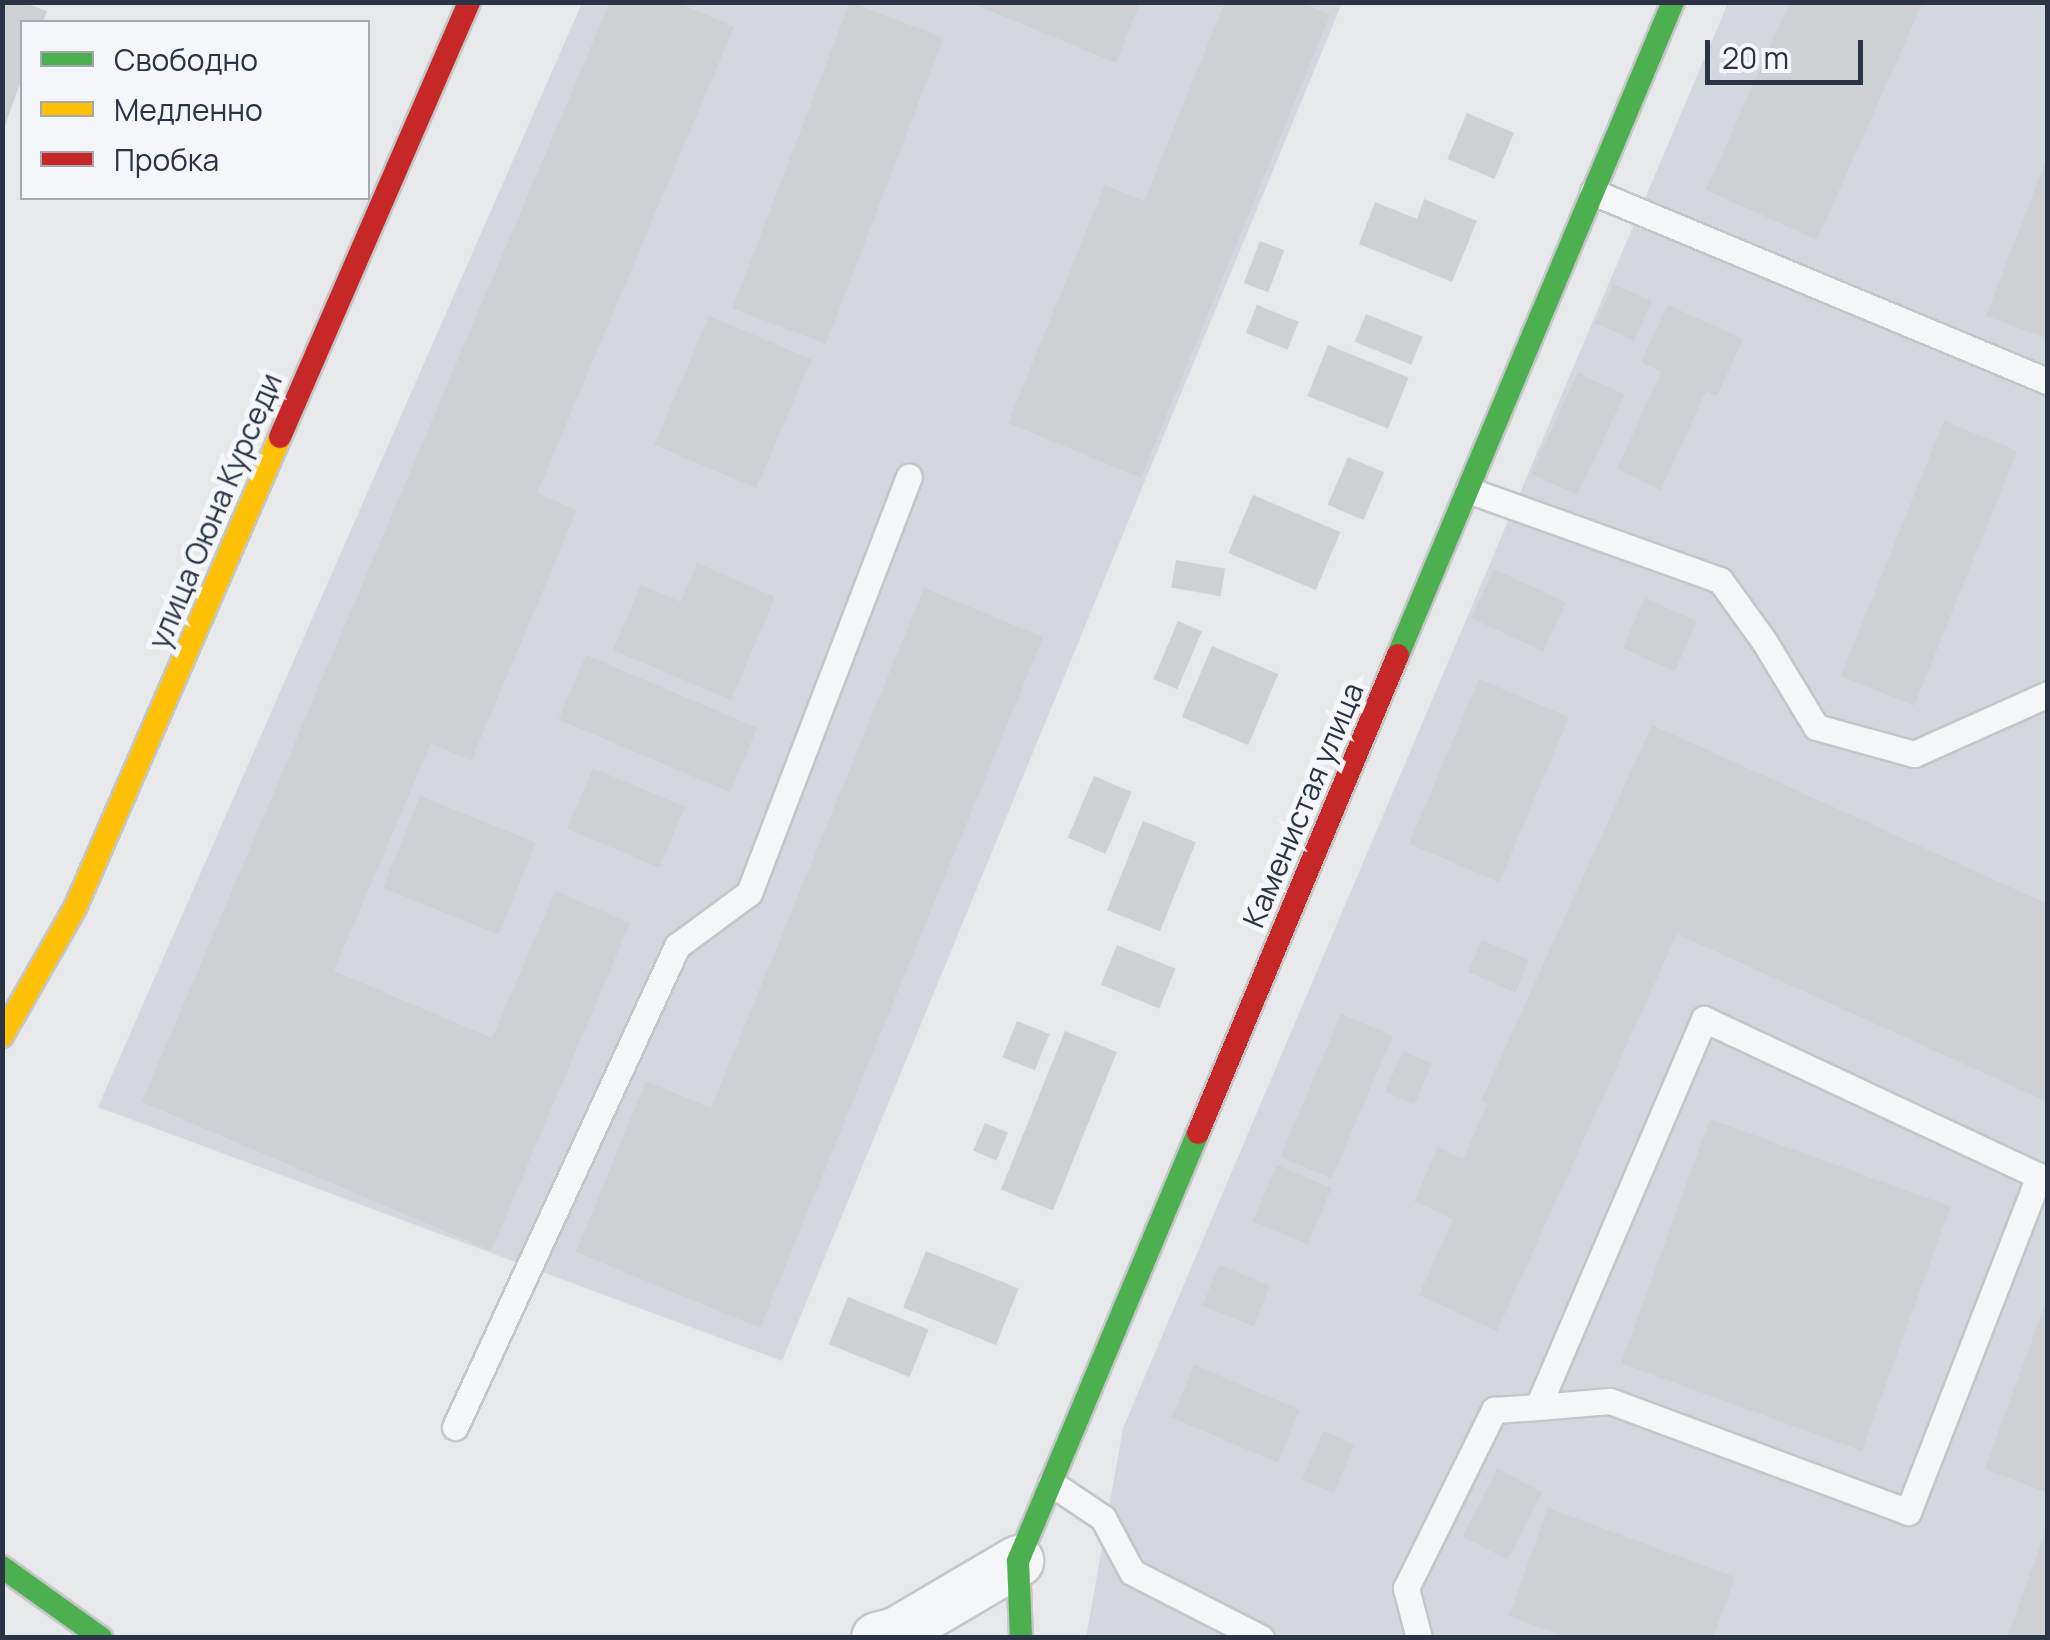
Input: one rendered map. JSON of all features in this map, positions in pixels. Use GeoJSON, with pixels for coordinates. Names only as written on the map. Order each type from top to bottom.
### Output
{"type":"FeatureCollection","features":[{"type":"Feature","properties":{"kind":"street","name":"улица Оюна Курседи"},"geometry":{"type":"LineString","coordinates":[[2,1036],[76,908],[469,2]]}},
{"type":"Feature","properties":{"kind":"street","name":"Каменистая улица"},"geometry":{"type":"LineString","coordinates":[[1021,1638],[1018,1561],[1673,2]]}},
{"type":"Feature","properties":{"kind":"street"},"geometry":{"type":"LineString","coordinates":[[878,1638],[896,1633],[1018,1561]]}},
{"type":"Feature","properties":{"kind":"street"},"geometry":{"type":"LineString","coordinates":[[2,1567],[102,1638]]}},
{"type":"Feature","properties":{"kind":"lane"},"geometry":{"type":"LineString","coordinates":[[1593,192],[2048,381]]}},
{"type":"Feature","properties":{"kind":"lane"},"geometry":{"type":"LineString","coordinates":[[454,1427],[678,946],[749,893],[909,477]]}},
{"type":"Feature","properties":{"kind":"lane"},"geometry":{"type":"LineString","coordinates":[[1468,490],[1720,580],[1764,641],[1816,727],[1914,754],[2048,694]]}},
{"type":"Feature","properties":{"kind":"lane"},"geometry":{"type":"LineString","coordinates":[[1418,1638],[1406,1588],[1494,1410],[1538,1407],[1610,1401],[1908,1512],[2039,1176],[1704,1020],[1538,1407]]}},
{"type":"Feature","properties":{"kind":"lane"},"geometry":{"type":"LineString","coordinates":[[1051,1482],[1104,1518],[1132,1572],[1262,1638]]}},
{"type":"Feature","properties":{"kind":"shaded area"},"geometry":{"type":"Polygon","coordinates":[[[582,3],[1342,3],[782,1361],[98,1107],[582,3]]]}},
{"type":"Feature","properties":{"kind":"shaded area"},"geometry":{"type":"Polygon","coordinates":[[[1728,3],[2047,3],[2047,1637],[1086,1638],[1123,1428],[1728,3]]]}},
{"type":"Feature","properties":{"kind":"building"},"geometry":{"type":"Polygon","coordinates":[[[2,2],[23,2],[47,11],[44,20],[20,20],[20,84],[3,131],[2,2]]]}},
{"type":"Feature","properties":{"kind":"building"},"geometry":{"type":"Polygon","coordinates":[[[610,2],[677,2],[734,27],[537,493],[577,510],[471,761],[431,743],[334,971],[492,1038],[555,891],[630,923],[491,1251],[142,1102],[610,2]]]}},
{"type":"Feature","properties":{"kind":"building"},"geometry":{"type":"Polygon","coordinates":[[[850,2],[943,38],[826,344],[732,308],[850,2]]]}},
{"type":"Feature","properties":{"kind":"building"},"geometry":{"type":"Polygon","coordinates":[[[969,2],[1140,2],[1116,63],[969,2]]]}},
{"type":"Feature","properties":{"kind":"building"},"geometry":{"type":"Polygon","coordinates":[[[1225,2],[1301,2],[1330,15],[1141,478],[1008,423],[1105,185],[1144,201],[1225,2]]]}},
{"type":"Feature","properties":{"kind":"building"},"geometry":{"type":"Polygon","coordinates":[[[1790,2],[1923,2],[1817,240],[1706,190],[1790,2]]]}},
{"type":"Feature","properties":{"kind":"building"},"geometry":{"type":"Polygon","coordinates":[[[1467,113],[1514,133],[1494,179],[1447,159],[1467,113]]]}},
{"type":"Feature","properties":{"kind":"building"},"geometry":{"type":"Polygon","coordinates":[[[2048,158],[2048,339],[1986,316],[2048,158]]]}},
{"type":"Feature","properties":{"kind":"building"},"geometry":{"type":"Polygon","coordinates":[[[1424,199],[1477,221],[1452,282],[1359,244],[1375,202],[1417,219],[1424,199]]]}},
{"type":"Feature","properties":{"kind":"building"},"geometry":{"type":"Polygon","coordinates":[[[1260,241],[1284,250],[1268,292],[1244,283],[1260,241]]]}},
{"type":"Feature","properties":{"kind":"building"},"geometry":{"type":"Polygon","coordinates":[[[1613,284],[1651,301],[1634,340],[1596,323],[1613,284]]]}},
{"type":"Feature","properties":{"kind":"building"},"geometry":{"type":"Polygon","coordinates":[[[1257,305],[1299,322],[1287,350],[1246,333],[1257,305]]]}},
{"type":"Feature","properties":{"kind":"building"},"geometry":{"type":"Polygon","coordinates":[[[1668,305],[1743,339],[1717,396],[1706,391],[1661,490],[1617,469],[1661,372],[1641,362],[1668,305]]]}},
{"type":"Feature","properties":{"kind":"building"},"geometry":{"type":"Polygon","coordinates":[[[1366,314],[1423,337],[1411,365],[1355,342],[1366,314]]]}},
{"type":"Feature","properties":{"kind":"building"},"geometry":{"type":"Polygon","coordinates":[[[709,316],[811,359],[756,488],[654,445],[709,316]]]}},
{"type":"Feature","properties":{"kind":"building"},"geometry":{"type":"Polygon","coordinates":[[[1328,345],[1409,378],[1388,429],[1307,396],[1328,345]]]}},
{"type":"Feature","properties":{"kind":"building"},"geometry":{"type":"Polygon","coordinates":[[[1578,373],[1624,395],[1577,495],[1531,474],[1578,373]]]}},
{"type":"Feature","properties":{"kind":"building"},"geometry":{"type":"Polygon","coordinates":[[[1944,421],[2017,451],[1914,706],[1841,676],[1944,421]]]}},
{"type":"Feature","properties":{"kind":"building"},"geometry":{"type":"Polygon","coordinates":[[[1348,457],[1384,472],[1364,520],[1328,505],[1348,457]]]}},
{"type":"Feature","properties":{"kind":"building"},"geometry":{"type":"Polygon","coordinates":[[[1253,495],[1340,532],[1316,590],[1228,553],[1253,495]]]}},
{"type":"Feature","properties":{"kind":"building"},"geometry":{"type":"Polygon","coordinates":[[[1176,560],[1225,569],[1220,596],[1171,588],[1176,560]]]}},
{"type":"Feature","properties":{"kind":"building"},"geometry":{"type":"Polygon","coordinates":[[[697,563],[775,597],[731,700],[613,650],[641,585],[681,602],[697,563]]]}},
{"type":"Feature","properties":{"kind":"building"},"geometry":{"type":"Polygon","coordinates":[[[1494,569],[1566,602],[1543,651],[1471,618],[1494,569]]]}},
{"type":"Feature","properties":{"kind":"building"},"geometry":{"type":"Polygon","coordinates":[[[924,588],[1043,637],[760,1328],[576,1252],[646,1081],[711,1108],[924,588]]]}},
{"type":"Feature","properties":{"kind":"building"},"geometry":{"type":"Polygon","coordinates":[[[1645,598],[1697,621],[1675,671],[1623,648],[1645,598]]]}},
{"type":"Feature","properties":{"kind":"building"},"geometry":{"type":"Polygon","coordinates":[[[1178,621],[1202,631],[1177,689],[1153,679],[1178,621]]]}},
{"type":"Feature","properties":{"kind":"building"},"geometry":{"type":"Polygon","coordinates":[[[1212,646],[1278,674],[1248,745],[1182,717],[1212,646]]]}},
{"type":"Feature","properties":{"kind":"building"},"geometry":{"type":"Polygon","coordinates":[[[586,655],[757,728],[730,792],[559,719],[586,655]]]}},
{"type":"Feature","properties":{"kind":"building"},"geometry":{"type":"Polygon","coordinates":[[[1479,679],[1569,717],[1499,882],[1409,844],[1479,679]]]}},
{"type":"Feature","properties":{"kind":"building"},"geometry":{"type":"Polygon","coordinates":[[[1652,725],[2048,904],[2048,1102],[1677,934],[1497,1331],[1419,1295],[1453,1219],[1414,1201],[1438,1147],[1463,1159],[1488,1104],[1481,1101],[1652,725]]]}},
{"type":"Feature","properties":{"kind":"building"},"geometry":{"type":"Polygon","coordinates":[[[593,768],[685,807],[659,868],[567,829],[593,768]]]}},
{"type":"Feature","properties":{"kind":"building"},"geometry":{"type":"Polygon","coordinates":[[[1094,776],[1132,792],[1106,854],[1068,838],[1094,776]]]}},
{"type":"Feature","properties":{"kind":"building"},"geometry":{"type":"Polygon","coordinates":[[[420,796],[536,843],[499,935],[383,888],[420,796]]]}},
{"type":"Feature","properties":{"kind":"building"},"geometry":{"type":"Polygon","coordinates":[[[1143,821],[1196,842],[1160,931],[1107,910],[1143,821]]]}},
{"type":"Feature","properties":{"kind":"building"},"geometry":{"type":"Polygon","coordinates":[[[1482,940],[1529,960],[1515,992],[1468,972],[1482,940]]]}},
{"type":"Feature","properties":{"kind":"building"},"geometry":{"type":"Polygon","coordinates":[[[1117,945],[1175,969],[1159,1008],[1101,985],[1117,945]]]}},
{"type":"Feature","properties":{"kind":"building"},"geometry":{"type":"Polygon","coordinates":[[[1341,1014],[1393,1036],[1332,1179],[1280,1157],[1341,1014]]]}},
{"type":"Feature","properties":{"kind":"building"},"geometry":{"type":"Polygon","coordinates":[[[1017,1021],[1049,1034],[1035,1070],[1002,1057],[1017,1021]]]}},
{"type":"Feature","properties":{"kind":"building"},"geometry":{"type":"Polygon","coordinates":[[[1065,1031],[1117,1052],[1053,1211],[1001,1190],[1065,1031]]]}},
{"type":"Feature","properties":{"kind":"building"},"geometry":{"type":"Polygon","coordinates":[[[1403,1051],[1432,1064],[1414,1104],[1385,1091],[1403,1051]]]}},
{"type":"Feature","properties":{"kind":"building"},"geometry":{"type":"Polygon","coordinates":[[[1710,1119],[1951,1207],[1862,1451],[1621,1363],[1710,1119]]]}},
{"type":"Feature","properties":{"kind":"building"},"geometry":{"type":"Polygon","coordinates":[[[985,1123],[1008,1133],[996,1160],[973,1151],[985,1123]]]}},
{"type":"Feature","properties":{"kind":"building"},"geometry":{"type":"Polygon","coordinates":[[[1277,1165],[1331,1188],[1307,1244],[1253,1221],[1277,1165]]]}},
{"type":"Feature","properties":{"kind":"building"},"geometry":{"type":"Polygon","coordinates":[[[926,1251],[1019,1288],[996,1345],[903,1308],[926,1251]]]}},
{"type":"Feature","properties":{"kind":"building"},"geometry":{"type":"Polygon","coordinates":[[[1219,1265],[1270,1286],[1254,1326],[1203,1306],[1219,1265]]]}},
{"type":"Feature","properties":{"kind":"building"},"geometry":{"type":"Polygon","coordinates":[[[848,1297],[929,1330],[910,1377],[829,1344],[848,1297]]]}},
{"type":"Feature","properties":{"kind":"building"},"geometry":{"type":"Polygon","coordinates":[[[2048,1299],[2048,1493],[1985,1469],[2048,1299]]]}},
{"type":"Feature","properties":{"kind":"building"},"geometry":{"type":"Polygon","coordinates":[[[1194,1365],[1300,1410],[1278,1462],[1172,1417],[1194,1365]]]}},
{"type":"Feature","properties":{"kind":"building"},"geometry":{"type":"Polygon","coordinates":[[[1323,1431],[1354,1444],[1334,1493],[1302,1480],[1323,1431]]]}},
{"type":"Feature","properties":{"kind":"building"},"geometry":{"type":"Polygon","coordinates":[[[1497,1469],[1542,1492],[1508,1560],[1462,1537],[1497,1469]]]}},
{"type":"Feature","properties":{"kind":"building"},"geometry":{"type":"Polygon","coordinates":[[[1548,1508],[1735,1577],[1713,1638],[1569,1638],[1509,1616],[1548,1508]]]}},
{"type":"Feature","properties":{"kind":"building"},"geometry":{"type":"Polygon","coordinates":[[[2047,1527],[2048,1638],[2007,1638],[2047,1527]]]}},
{"type":"Feature","properties":{"kind":"traffic: fast"},"geometry":{"type":"LineString","coordinates":[[1398,655],[1673,2]]}},
{"type":"Feature","properties":{"kind":"traffic: fast"},"geometry":{"type":"LineString","coordinates":[[1021,1638],[1018,1561],[1198,1133]]}},
{"type":"Feature","properties":{"kind":"traffic: fast"},"geometry":{"type":"LineString","coordinates":[[2,1567],[101,1638]]}},
{"type":"Feature","properties":{"kind":"traffic: slow"},"geometry":{"type":"LineString","coordinates":[[2,1036],[75,908],[280,437]]}},
{"type":"Feature","properties":{"kind":"traffic: jam"},"geometry":{"type":"LineString","coordinates":[[280,437],[469,2]]}},
{"type":"Feature","properties":{"kind":"traffic: jam"},"geometry":{"type":"LineString","coordinates":[[1198,1133],[1398,655]]}}]}
